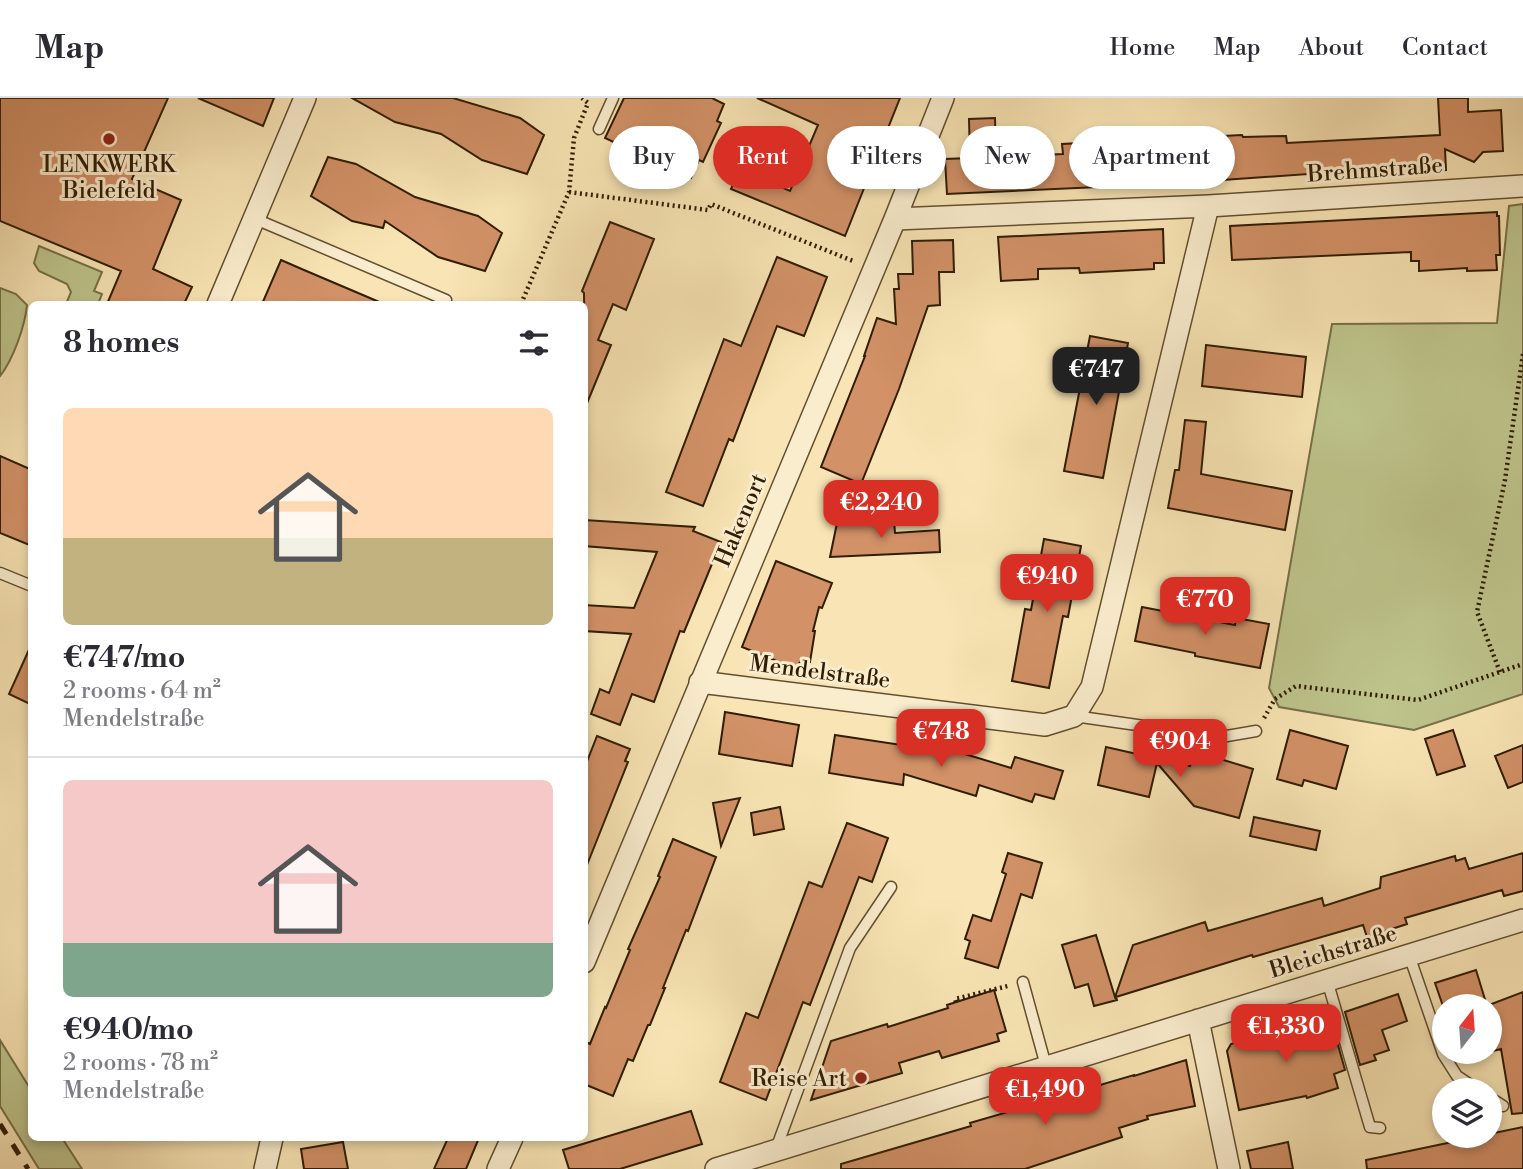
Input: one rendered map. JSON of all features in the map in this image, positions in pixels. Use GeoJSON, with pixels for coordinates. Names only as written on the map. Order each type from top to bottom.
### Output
{"type":"FeatureCollection","features":[{"type":"Feature","properties":{"kind":"street"},"geometry":{"type":"LineString","coordinates":[[219,301],[305,98]]}},
{"type":"Feature","properties":{"kind":"street","name":"Hakenort"},"geometry":{"type":"LineString","coordinates":[[588,952],[895,219],[943,98]]}},
{"type":"Feature","properties":{"kind":"street","name":"Brehmstraße"},"geometry":{"type":"LineString","coordinates":[[895,219],[1208,206],[1523,186]]}},
{"type":"Feature","properties":{"kind":"street"},"geometry":{"type":"LineString","coordinates":[[1074,716],[1092,687],[1208,206]]}},
{"type":"Feature","properties":{"kind":"street","name":"Mendelstraße"},"geometry":{"type":"LineString","coordinates":[[700,682],[1045,725],[1074,716]]}},
{"type":"Feature","properties":{"kind":"street","name":"Bleichstraße"},"geometry":{"type":"LineString","coordinates":[[716,1169],[1523,920]]}},
{"type":"Feature","properties":{"kind":"street"},"geometry":{"type":"LineString","coordinates":[[1198,1020],[1229,1169]]}},
{"type":"Feature","properties":{"kind":"street"},"geometry":{"type":"LineString","coordinates":[[265,1169],[271,1141]]}},
{"type":"Feature","properties":{"kind":"street"},"geometry":{"type":"LineString","coordinates":[[499,1169],[511,1141]]}},
{"type":"Feature","properties":{"kind":"lane"},"geometry":{"type":"LineString","coordinates":[[599,129],[612,98]]}},
{"type":"Feature","properties":{"kind":"lane"},"geometry":{"type":"LineString","coordinates":[[253,218],[446,300]]}},
{"type":"Feature","properties":{"kind":"lane"},"geometry":{"type":"LineString","coordinates":[[0,573],[28,584]]}},
{"type":"Feature","properties":{"kind":"lane"},"geometry":{"type":"LineString","coordinates":[[1074,716],[1221,737],[1256,731]]}},
{"type":"Feature","properties":{"kind":"lane"},"geometry":{"type":"LineString","coordinates":[[776,1149],[850,948],[891,887]]}},
{"type":"Feature","properties":{"kind":"lane"},"geometry":{"type":"LineString","coordinates":[[1409,955],[1443,1054],[1460,1078]]}},
{"type":"Feature","properties":{"kind":"lane"},"geometry":{"type":"LineString","coordinates":[[1326,980],[1370,1127],[1380,1128]]}},
{"type":"Feature","properties":{"kind":"lane"},"geometry":{"type":"LineString","coordinates":[[1023,982],[1046,1066]]}},
{"type":"Feature","properties":{"kind":"path"},"geometry":{"type":"LineString","coordinates":[[522,301],[569,192],[574,138],[587,103],[582,98]]}},
{"type":"Feature","properties":{"kind":"path"},"geometry":{"type":"LineString","coordinates":[[569,192],[708,210],[711,204],[874,269]]}},
{"type":"Feature","properties":{"kind":"path"},"geometry":{"type":"LineString","coordinates":[[1500,671],[1477,612],[1505,480],[1523,354]]}},
{"type":"Feature","properties":{"kind":"path"},"geometry":{"type":"LineString","coordinates":[[1256,731],[1275,699],[1296,686],[1418,700],[1523,664]]}},
{"type":"Feature","properties":{"kind":"path"},"geometry":{"type":"LineString","coordinates":[[956,1002],[955,999],[1023,982]]}},
{"type":"Feature","properties":{"kind":"green space"},"geometry":{"type":"Polygon","coordinates":[[[1523,204],[1523,694],[1414,730],[1279,707],[1269,688],[1332,324],[1497,323],[1509,206],[1523,204]]]}},
{"type":"Feature","properties":{"kind":"green space"},"geometry":{"type":"Polygon","coordinates":[[[39,246],[102,272],[94,291],[102,294],[99,301],[67,301],[71,292],[67,284],[39,271],[34,263],[39,246]]]}},
{"type":"Feature","properties":{"kind":"green space"},"geometry":{"type":"Polygon","coordinates":[[[0,288],[16,294],[27,305],[18,342],[0,376],[0,288]]]}},
{"type":"Feature","properties":{"kind":"green space"},"geometry":{"type":"Polygon","coordinates":[[[0,1040],[28,1085],[28,1141],[64,1141],[82,1169],[39,1169],[0,1106],[0,1040]]]}},
{"type":"Feature","properties":{"kind":"building"},"geometry":{"type":"Polygon","coordinates":[[[0,98],[168,98],[132,179],[181,200],[153,269],[192,287],[185,301],[108,301],[121,271],[0,221],[0,98]]]}},
{"type":"Feature","properties":{"kind":"building","name":"LENKWERK Bielefeld"},"geometry":{"type":"Polygon","coordinates":[[[198,98],[274,98],[263,126],[198,98]]]}},
{"type":"Feature","properties":{"kind":"building"},"geometry":{"type":"Polygon","coordinates":[[[352,98],[453,98],[520,118],[544,135],[527,174],[482,160],[441,134],[395,122],[352,98]]]}},
{"type":"Feature","properties":{"kind":"building"},"geometry":{"type":"Polygon","coordinates":[[[624,98],[712,98],[724,104],[717,121],[721,123],[720,126],[713,126],[713,140],[703,162],[699,160],[699,126],[611,126],[624,98]]]}},
{"type":"Feature","properties":{"kind":"building"},"geometry":{"type":"Polygon","coordinates":[[[757,98],[900,98],[889,126],[827,126],[827,189],[864,189],[845,236],[731,189],[813,189],[813,137],[818,125],[757,98]]]}},
{"type":"Feature","properties":{"kind":"building"},"geometry":{"type":"Polygon","coordinates":[[[1438,98],[1468,98],[1468,112],[1501,110],[1503,151],[1483,152],[1474,162],[1445,149],[1446,170],[1235,179],[1235,135],[1286,136],[1287,143],[1440,135],[1438,98]]]}},
{"type":"Feature","properties":{"kind":"building"},"geometry":{"type":"Polygon","coordinates":[[[995,118],[995,126],[969,126],[969,119],[995,118]]]}},
{"type":"Feature","properties":{"kind":"building"},"geometry":{"type":"Polygon","coordinates":[[[1062,144],[1069,144],[1069,188],[947,194],[946,159],[960,158],[960,189],[1055,189],[1055,154],[1063,154],[1062,144]]]}},
{"type":"Feature","properties":{"kind":"building"},"geometry":{"type":"Polygon","coordinates":[[[328,157],[356,164],[415,197],[478,216],[502,233],[485,271],[438,257],[385,221],[383,228],[352,221],[311,196],[328,157]]]}},
{"type":"Feature","properties":{"kind":"building"},"geometry":{"type":"Polygon","coordinates":[[[1497,212],[1500,255],[1496,255],[1497,270],[1467,271],[1467,268],[1419,271],[1419,261],[1411,261],[1411,252],[1232,260],[1230,226],[1497,212]]]}},
{"type":"Feature","properties":{"kind":"building"},"geometry":{"type":"Polygon","coordinates":[[[610,222],[654,239],[626,310],[613,304],[598,340],[611,345],[588,401],[588,301],[584,301],[582,291],[610,222]]]}},
{"type":"Feature","properties":{"kind":"building"},"geometry":{"type":"Polygon","coordinates":[[[1163,229],[1164,263],[1154,263],[1154,269],[1080,273],[1079,268],[1038,269],[1038,279],[1001,281],[998,237],[1163,229]]]}},
{"type":"Feature","properties":{"kind":"building"},"geometry":{"type":"Polygon","coordinates":[[[953,240],[954,272],[939,272],[940,305],[928,306],[861,484],[821,467],[865,356],[877,318],[896,324],[894,289],[899,289],[898,274],[913,274],[912,241],[953,240]]]}},
{"type":"Feature","properties":{"kind":"building"},"geometry":{"type":"Polygon","coordinates":[[[777,257],[827,277],[804,336],[777,326],[733,441],[729,439],[703,506],[666,492],[724,339],[741,346],[777,257]]]}},
{"type":"Feature","properties":{"kind":"building"},"geometry":{"type":"Polygon","coordinates":[[[281,260],[377,301],[263,301],[281,260]]]}},
{"type":"Feature","properties":{"kind":"building"},"geometry":{"type":"Polygon","coordinates":[[[1090,336],[1128,343],[1103,478],[1064,471],[1090,336]]]}},
{"type":"Feature","properties":{"kind":"building"},"geometry":{"type":"Polygon","coordinates":[[[1206,345],[1306,357],[1302,397],[1202,386],[1206,345]]]}},
{"type":"Feature","properties":{"kind":"building"},"geometry":{"type":"Polygon","coordinates":[[[1185,420],[1206,422],[1201,474],[1292,491],[1285,530],[1168,508],[1175,470],[1179,470],[1185,420]]]}},
{"type":"Feature","properties":{"kind":"building"},"geometry":{"type":"Polygon","coordinates":[[[0,456],[28,468],[28,544],[0,533],[0,456]]]}},
{"type":"Feature","properties":{"kind":"building"},"geometry":{"type":"Polygon","coordinates":[[[588,520],[695,527],[693,531],[721,542],[684,632],[680,631],[654,702],[632,694],[620,725],[591,714],[600,689],[609,693],[631,634],[588,631],[588,605],[634,608],[657,552],[588,546],[588,520]]]}},
{"type":"Feature","properties":{"kind":"building"},"geometry":{"type":"Polygon","coordinates":[[[894,520],[895,533],[939,530],[940,552],[830,557],[837,523],[894,520]]]}},
{"type":"Feature","properties":{"kind":"building"},"geometry":{"type":"Polygon","coordinates":[[[1044,539],[1081,546],[1068,617],[1063,616],[1049,688],[1012,681],[1025,609],[1031,610],[1044,539]]]}},
{"type":"Feature","properties":{"kind":"building"},"geometry":{"type":"Polygon","coordinates":[[[776,561],[832,583],[822,608],[819,607],[810,662],[801,659],[797,669],[742,647],[776,561]]]}},
{"type":"Feature","properties":{"kind":"building"},"geometry":{"type":"Polygon","coordinates":[[[1142,607],[1235,625],[1236,618],[1269,624],[1260,668],[1135,641],[1142,607]]]}},
{"type":"Feature","properties":{"kind":"building"},"geometry":{"type":"Polygon","coordinates":[[[28,652],[28,703],[9,694],[28,652]]]}},
{"type":"Feature","properties":{"kind":"building"},"geometry":{"type":"Polygon","coordinates":[[[725,712],[799,725],[792,766],[719,754],[725,712]]]}},
{"type":"Feature","properties":{"kind":"building"},"geometry":{"type":"Polygon","coordinates":[[[1290,730],[1348,746],[1336,789],[1304,780],[1302,786],[1277,779],[1290,730]]]}},
{"type":"Feature","properties":{"kind":"building"},"geometry":{"type":"Polygon","coordinates":[[[1453,730],[1465,766],[1437,775],[1425,739],[1453,730]]]}},
{"type":"Feature","properties":{"kind":"building"},"geometry":{"type":"Polygon","coordinates":[[[835,735],[941,751],[942,747],[1011,768],[1015,757],[1063,771],[1054,799],[1035,794],[1032,802],[979,785],[976,796],[904,774],[903,785],[829,773],[835,735]]]}},
{"type":"Feature","properties":{"kind":"building"},"geometry":{"type":"Polygon","coordinates":[[[597,736],[630,749],[625,761],[628,762],[588,862],[588,759],[597,736]]]}},
{"type":"Feature","properties":{"kind":"building"},"geometry":{"type":"Polygon","coordinates":[[[1523,745],[1523,782],[1508,788],[1495,756],[1523,745]]]}},
{"type":"Feature","properties":{"kind":"building"},"geometry":{"type":"Polygon","coordinates":[[[1106,747],[1190,766],[1192,760],[1200,762],[1201,758],[1216,762],[1217,758],[1253,769],[1239,818],[1194,806],[1157,763],[1149,797],[1098,785],[1106,747]]]}},
{"type":"Feature","properties":{"kind":"building"},"geometry":{"type":"Polygon","coordinates":[[[740,798],[721,846],[713,803],[740,798]]]}},
{"type":"Feature","properties":{"kind":"building"},"geometry":{"type":"Polygon","coordinates":[[[780,807],[784,829],[754,835],[751,813],[780,807]]]}},
{"type":"Feature","properties":{"kind":"building"},"geometry":{"type":"Polygon","coordinates":[[[1254,817],[1320,831],[1316,850],[1250,836],[1254,817]]]}},
{"type":"Feature","properties":{"kind":"building"},"geometry":{"type":"Polygon","coordinates":[[[847,823],[888,838],[872,882],[859,877],[810,1005],[803,1002],[766,1100],[720,1082],[746,1013],[758,1018],[809,882],[822,887],[847,823]]]}},
{"type":"Feature","properties":{"kind":"building"},"geometry":{"type":"Polygon","coordinates":[[[673,839],[716,857],[650,1025],[633,1061],[628,1059],[613,1096],[588,1086],[588,1043],[590,1044],[606,1008],[630,950],[628,949],[660,877],[658,876],[673,839]]]}},
{"type":"Feature","properties":{"kind":"building"},"geometry":{"type":"Polygon","coordinates":[[[1008,853],[1042,863],[1032,898],[1021,894],[998,968],[965,958],[970,941],[965,939],[973,915],[991,921],[1006,874],[1002,872],[1008,853]]]}},
{"type":"Feature","properties":{"kind":"building"},"geometry":{"type":"Polygon","coordinates":[[[1523,853],[1523,891],[1504,896],[1502,890],[1405,918],[1407,924],[1367,937],[1363,925],[1253,957],[1252,955],[1094,1006],[1088,984],[1075,988],[1062,945],[1096,935],[1115,997],[1133,945],[1205,922],[1208,931],[1322,898],[1324,906],[1380,888],[1381,877],[1455,856],[1456,861],[1465,858],[1469,869],[1523,853]]]}},
{"type":"Feature","properties":{"kind":"building"},"geometry":{"type":"Polygon","coordinates":[[[1476,970],[1483,994],[1439,994],[1435,983],[1476,970]]]}},
{"type":"Feature","properties":{"kind":"building"},"geometry":{"type":"Polygon","coordinates":[[[994,990],[1006,1031],[997,1034],[999,1041],[942,1058],[939,1051],[899,1063],[902,1073],[811,1100],[831,1041],[887,1024],[888,1027],[994,990]]]}},
{"type":"Feature","properties":{"kind":"building"},"geometry":{"type":"Polygon","coordinates":[[[1523,992],[1523,1113],[1512,1114],[1502,1055],[1502,1000],[1523,992]]]}},
{"type":"Feature","properties":{"kind":"building"},"geometry":{"type":"Polygon","coordinates":[[[1398,994],[1407,1021],[1382,1030],[1389,1050],[1374,1055],[1376,1060],[1360,1065],[1345,1012],[1398,994]]]}},
{"type":"Feature","properties":{"kind":"building"},"geometry":{"type":"Polygon","coordinates":[[[1330,1017],[1345,1070],[1334,1074],[1338,1088],[1307,1098],[1306,1096],[1239,1110],[1227,1051],[1231,1044],[1301,1022],[1315,1022],[1330,1017]]]}},
{"type":"Feature","properties":{"kind":"building"},"geometry":{"type":"Polygon","coordinates":[[[1186,1060],[1195,1106],[1147,1116],[1148,1119],[1119,1128],[1122,1137],[1025,1169],[841,1169],[841,1164],[971,1126],[970,1123],[1186,1060]]]}},
{"type":"Feature","properties":{"kind":"building"},"geometry":{"type":"Polygon","coordinates":[[[691,1111],[702,1144],[620,1169],[569,1169],[563,1150],[691,1111]]]}},
{"type":"Feature","properties":{"kind":"building"},"geometry":{"type":"Polygon","coordinates":[[[1523,1127],[1523,1169],[1367,1169],[1366,1160],[1432,1146],[1502,1148],[1502,1131],[1523,1127]]]}},
{"type":"Feature","properties":{"kind":"building"},"geometry":{"type":"Polygon","coordinates":[[[447,1141],[478,1141],[466,1169],[434,1169],[447,1141]]]}},
{"type":"Feature","properties":{"kind":"building"},"geometry":{"type":"Polygon","coordinates":[[[343,1142],[348,1169],[304,1169],[301,1149],[343,1142]]]}},
{"type":"Feature","properties":{"kind":"building"},"geometry":{"type":"Polygon","coordinates":[[[1288,1142],[1293,1169],[1251,1169],[1247,1151],[1288,1142]]]}},
{"type":"Feature","properties":{"kind":"railway"},"geometry":{"type":"LineString","coordinates":[[0,1124],[28,1169]]}},
{"type":"Feature","properties":{"kind":"place","name":"LENKWERK Bielefeld"},"geometry":{"type":"Point","coordinates":[109,139]}},
{"type":"Feature","properties":{"kind":"place","name":"Reise Art"},"geometry":{"type":"Point","coordinates":[861,1078]}}]}
